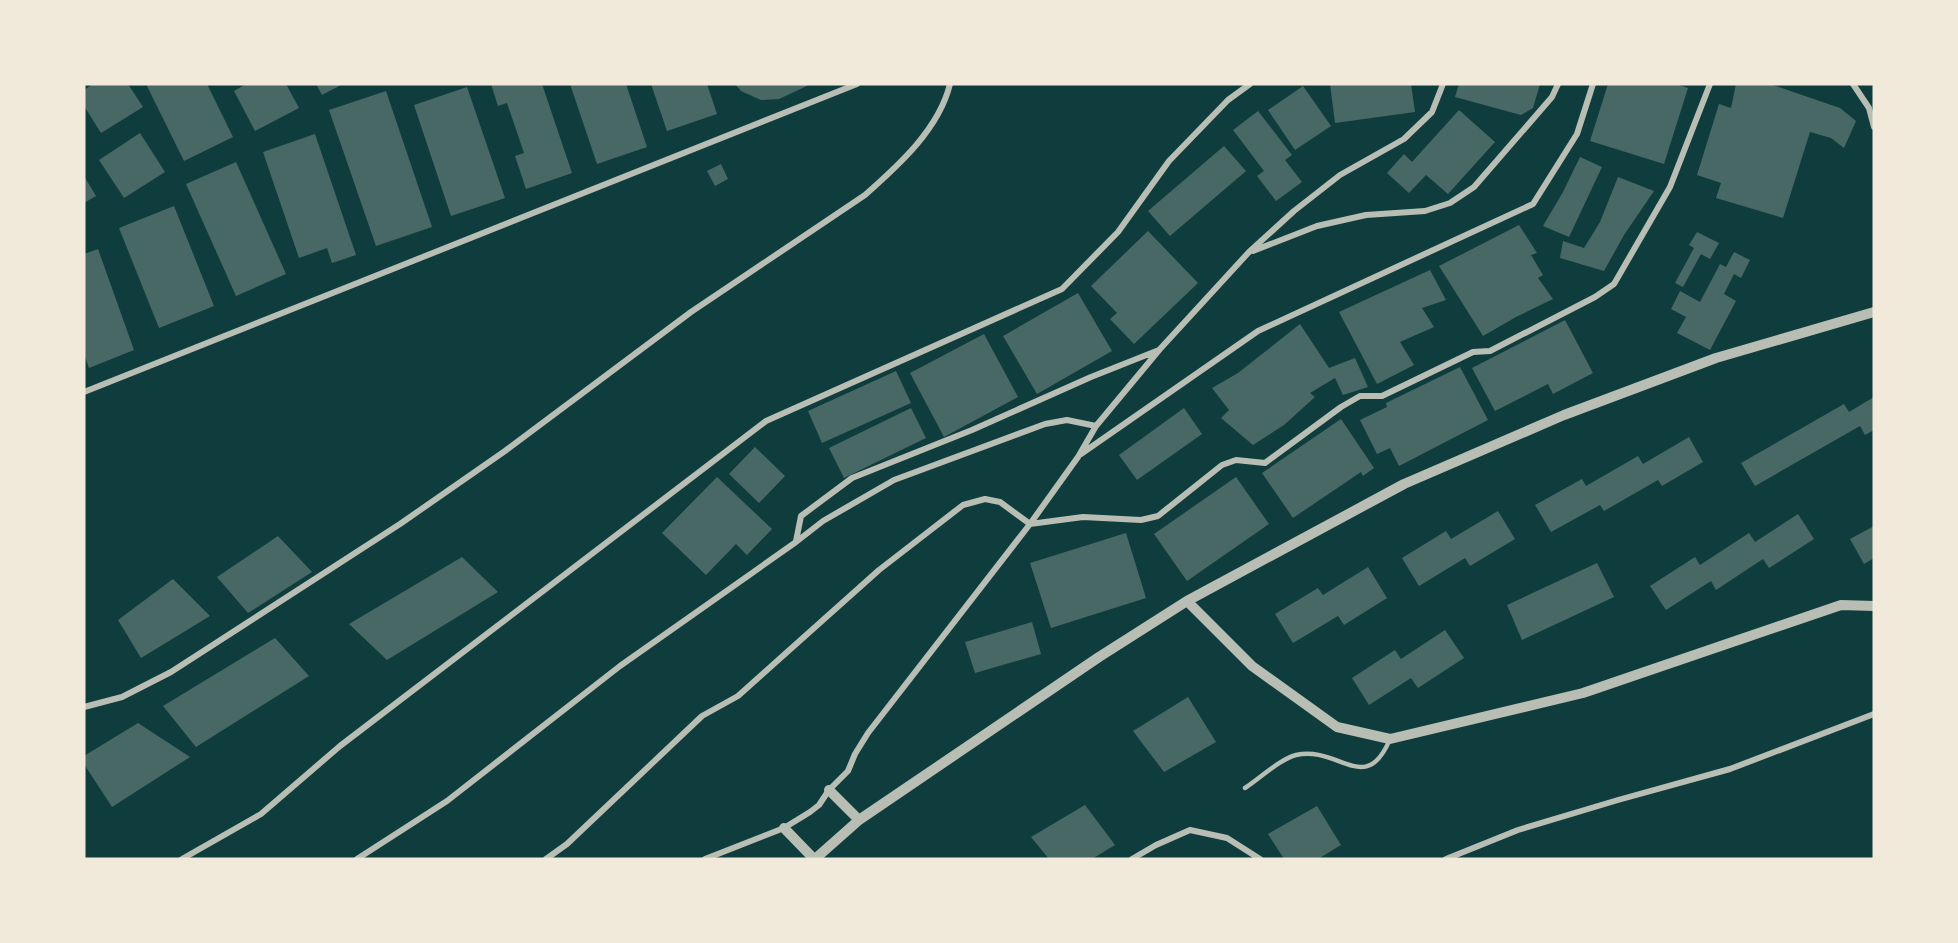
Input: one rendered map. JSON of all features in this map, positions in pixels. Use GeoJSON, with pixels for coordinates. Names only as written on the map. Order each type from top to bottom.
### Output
{"type":"FeatureCollection","features":[{"type":"Feature","properties":{"kind":"street"},"geometry":{"type":"LineString","coordinates":[[84,392],[858,84]]}},
{"type":"Feature","properties":{"kind":"street"},"geometry":{"type":"LineString","coordinates":[[84,707],[122,697],[171,672],[400,524],[505,451],[691,312],[865,195],[919,141],[944,104],[950,84]]}},
{"type":"Feature","properties":{"kind":"street"},"geometry":{"type":"LineString","coordinates":[[182,859],[261,814],[340,746],[766,421],[1062,289],[1118,232],[1169,161],[1228,100],[1250,84]]}},
{"type":"Feature","properties":{"kind":"street"},"geometry":{"type":"LineString","coordinates":[[705,859],[784,828],[819,805],[829,789],[848,771],[868,733],[1030,524],[1078,457],[1096,426],[1160,349],[1249,252],[1294,212],[1340,175],[1404,139],[1432,112],[1443,84]]}},
{"type":"Feature","properties":{"kind":"street"},"geometry":{"type":"LineString","coordinates":[[1249,252],[1317,226],[1366,215],[1425,211],[1450,203],[1474,187],[1552,97],[1558,84]]}},
{"type":"Feature","properties":{"kind":"street"},"geometry":{"type":"LineString","coordinates":[[1078,457],[1258,331],[1533,204],[1577,134],[1593,84]]}},
{"type":"Feature","properties":{"kind":"street"},"geometry":{"type":"LineString","coordinates":[[546,859],[567,844],[702,716],[738,696],[879,570],[963,505],[985,499],[1000,502],[1030,524],[1083,517],[1140,520],[1158,516],[1222,465],[1236,460],[1265,463],[1341,407],[1360,396],[1382,396],[1473,352],[1490,351],[1595,297],[1614,284],[1670,187],[1710,84]]}},
{"type":"Feature","properties":{"kind":"street"},"geometry":{"type":"LineString","coordinates":[[1853,84],[1869,108],[1874,127]]}},
{"type":"Feature","properties":{"kind":"street"},"geometry":{"type":"LineString","coordinates":[[784,828],[815,859],[859,820],[1013,714],[1187,601],[1404,484],[1564,415],[1716,358],[1874,312]]}},
{"type":"Feature","properties":{"kind":"street"},"geometry":{"type":"LineString","coordinates":[[796,542],[801,516],[852,478],[972,430],[1090,377],[1160,349]]}},
{"type":"Feature","properties":{"kind":"street"},"geometry":{"type":"LineString","coordinates":[[357,859],[447,801],[620,666],[796,542],[823,520],[894,480],[1045,424],[1066,420],[1096,426]]}},
{"type":"Feature","properties":{"kind":"street"},"geometry":{"type":"LineString","coordinates":[[1187,601],[1252,666],[1337,728],[1390,739],[1583,693],[1841,605],[1874,606]]}},
{"type":"Feature","properties":{"kind":"street"},"geometry":{"type":"LineString","coordinates":[[1446,859],[1518,830],[1730,770],[1874,714]]}},
{"type":"Feature","properties":{"kind":"street"},"geometry":{"type":"LineString","coordinates":[[829,789],[859,820]]}},
{"type":"Feature","properties":{"kind":"street"},"geometry":{"type":"LineString","coordinates":[[1132,859],[1190,830],[1227,838],[1260,859]]}},
{"type":"Feature","properties":{"kind":"lane"},"geometry":{"type":"LineString","coordinates":[[1245,788],[1287,759],[1297,755],[1328,758],[1365,768],[1374,765],[1383,756],[1390,739]]}},
{"type":"Feature","properties":{"kind":"building"},"geometry":{"type":"Polygon","coordinates":[[[93,84],[128,84],[143,107],[101,133],[84,106],[84,90],[93,84]]]}},
{"type":"Feature","properties":{"kind":"building"},"geometry":{"type":"Polygon","coordinates":[[[146,84],[207,84],[233,137],[184,161],[146,84]]]}},
{"type":"Feature","properties":{"kind":"building"},"geometry":{"type":"Polygon","coordinates":[[[246,84],[286,84],[299,108],[255,131],[234,91],[246,84]]]}},
{"type":"Feature","properties":{"kind":"building"},"geometry":{"type":"Polygon","coordinates":[[[316,84],[343,84],[322,95],[316,84]]]}},
{"type":"Feature","properties":{"kind":"building"},"geometry":{"type":"Polygon","coordinates":[[[491,84],[542,84],[572,173],[526,189],[515,156],[524,153],[507,103],[498,106],[491,84]]]}},
{"type":"Feature","properties":{"kind":"building"},"geometry":{"type":"Polygon","coordinates":[[[570,84],[626,84],[647,147],[597,164],[570,84]]]}},
{"type":"Feature","properties":{"kind":"building"},"geometry":{"type":"Polygon","coordinates":[[[651,84],[707,84],[717,114],[667,131],[651,84]]]}},
{"type":"Feature","properties":{"kind":"building"},"geometry":{"type":"Polygon","coordinates":[[[735,84],[811,84],[779,99],[761,100],[741,91],[735,84]]]}},
{"type":"Feature","properties":{"kind":"building"},"geometry":{"type":"Polygon","coordinates":[[[1330,84],[1411,84],[1415,112],[1335,123],[1330,84]]]}},
{"type":"Feature","properties":{"kind":"building"},"geometry":{"type":"Polygon","coordinates":[[[1459,84],[1540,84],[1533,108],[1521,115],[1455,97],[1459,84]]]}},
{"type":"Feature","properties":{"kind":"building"},"geometry":{"type":"Polygon","coordinates":[[[1608,84],[1676,84],[1688,88],[1664,164],[1590,141],[1608,84]]]}},
{"type":"Feature","properties":{"kind":"building"},"geometry":{"type":"Polygon","coordinates":[[[1736,84],[1770,84],[1840,108],[1856,121],[1844,148],[1831,138],[1810,132],[1783,218],[1716,198],[1721,183],[1697,175],[1719,104],[1731,108],[1736,84]]]}},
{"type":"Feature","properties":{"kind":"building"},"geometry":{"type":"Polygon","coordinates":[[[1303,86],[1331,126],[1295,150],[1268,110],[1303,86]]]}},
{"type":"Feature","properties":{"kind":"building"},"geometry":{"type":"Polygon","coordinates":[[[467,87],[505,198],[451,216],[414,105],[467,87]]]}},
{"type":"Feature","properties":{"kind":"building"},"geometry":{"type":"Polygon","coordinates":[[[386,91],[432,227],[376,246],[329,110],[386,91]]]}},
{"type":"Feature","properties":{"kind":"building"},"geometry":{"type":"Polygon","coordinates":[[[1459,110],[1495,142],[1448,194],[1426,175],[1409,193],[1387,173],[1404,154],[1412,162],[1459,110]]]}},
{"type":"Feature","properties":{"kind":"building"},"geometry":{"type":"Polygon","coordinates":[[[1258,111],[1292,155],[1285,160],[1302,182],[1276,201],[1257,176],[1264,171],[1233,130],[1258,111]]]}},
{"type":"Feature","properties":{"kind":"building"},"geometry":{"type":"Polygon","coordinates":[[[140,133],[165,172],[124,198],[99,160],[140,133]]]}},
{"type":"Feature","properties":{"kind":"building"},"geometry":{"type":"Polygon","coordinates":[[[315,134],[356,255],[332,263],[327,248],[299,258],[263,152],[315,134]]]}},
{"type":"Feature","properties":{"kind":"building"},"geometry":{"type":"Polygon","coordinates":[[[1224,146],[1246,171],[1170,236],[1148,211],[1224,146]]]}},
{"type":"Feature","properties":{"kind":"building"},"geometry":{"type":"Polygon","coordinates":[[[1580,157],[1602,167],[1569,237],[1543,226],[1580,157]]]}},
{"type":"Feature","properties":{"kind":"building"},"geometry":{"type":"Polygon","coordinates":[[[236,162],[286,274],[236,296],[186,184],[236,162]]]}},
{"type":"Feature","properties":{"kind":"building"},"geometry":{"type":"Polygon","coordinates":[[[721,164],[728,179],[715,186],[707,171],[721,164]]]}},
{"type":"Feature","properties":{"kind":"building"},"geometry":{"type":"Polygon","coordinates":[[[84,176],[96,196],[84,203],[84,176]]]}},
{"type":"Feature","properties":{"kind":"building"},"geometry":{"type":"Polygon","coordinates":[[[1618,177],[1654,191],[1624,235],[1604,271],[1560,258],[1563,241],[1584,248],[1600,222],[1618,177]]]}},
{"type":"Feature","properties":{"kind":"building"},"geometry":{"type":"Polygon","coordinates":[[[174,206],[214,306],[159,328],[119,228],[174,206]]]}},
{"type":"Feature","properties":{"kind":"building"},"geometry":{"type":"Polygon","coordinates":[[[1519,225],[1537,253],[1531,255],[1543,275],[1538,278],[1553,299],[1483,336],[1439,266],[1519,225]]]}},
{"type":"Feature","properties":{"kind":"building"},"geometry":{"type":"Polygon","coordinates":[[[1148,231],[1198,283],[1134,344],[1110,319],[1117,313],[1091,286],[1148,231]]]}},
{"type":"Feature","properties":{"kind":"building"},"geometry":{"type":"Polygon","coordinates":[[[1697,232],[1719,243],[1710,259],[1701,254],[1683,287],[1675,283],[1694,248],[1689,245],[1697,232]]]}},
{"type":"Feature","properties":{"kind":"building"},"geometry":{"type":"Polygon","coordinates":[[[98,249],[134,350],[89,368],[84,354],[84,254],[98,249]]]}},
{"type":"Feature","properties":{"kind":"building"},"geometry":{"type":"Polygon","coordinates":[[[1734,252],[1750,260],[1741,278],[1734,274],[1724,294],[1736,301],[1710,350],[1677,333],[1686,317],[1671,309],[1680,291],[1700,302],[1720,264],[1726,267],[1734,252]]]}},
{"type":"Feature","properties":{"kind":"building"},"geometry":{"type":"Polygon","coordinates":[[[1430,270],[1446,300],[1422,308],[1434,327],[1400,342],[1414,365],[1377,384],[1339,312],[1430,270]]]}},
{"type":"Feature","properties":{"kind":"building"},"geometry":{"type":"Polygon","coordinates":[[[1078,293],[1112,351],[1037,394],[1003,336],[1078,293]]]}},
{"type":"Feature","properties":{"kind":"building"},"geometry":{"type":"Polygon","coordinates":[[[1565,320],[1593,373],[1553,394],[1548,384],[1495,411],[1472,368],[1565,320]]]}},
{"type":"Feature","properties":{"kind":"building"},"geometry":{"type":"Polygon","coordinates":[[[1300,324],[1329,368],[1355,358],[1368,387],[1343,395],[1335,378],[1310,393],[1315,397],[1284,425],[1253,445],[1221,418],[1229,410],[1212,388],[1238,373],[1300,324]]]}},
{"type":"Feature","properties":{"kind":"building"},"geometry":{"type":"Polygon","coordinates":[[[984,334],[1018,397],[944,437],[910,373],[984,334]]]}},
{"type":"Feature","properties":{"kind":"building"},"geometry":{"type":"Polygon","coordinates":[[[1460,367],[1488,420],[1399,466],[1390,448],[1377,454],[1360,420],[1387,407],[1386,403],[1460,367]]]}},
{"type":"Feature","properties":{"kind":"building"},"geometry":{"type":"Polygon","coordinates":[[[896,371],[911,403],[822,443],[808,411],[896,371]]]}},
{"type":"Feature","properties":{"kind":"building"},"geometry":{"type":"Polygon","coordinates":[[[1874,397],[1874,430],[1865,435],[1860,426],[1755,486],[1741,463],[1844,404],[1849,412],[1874,397]]]}},
{"type":"Feature","properties":{"kind":"building"},"geometry":{"type":"Polygon","coordinates":[[[911,408],[926,438],[844,478],[829,448],[911,408]]]}},
{"type":"Feature","properties":{"kind":"building"},"geometry":{"type":"Polygon","coordinates":[[[1184,408],[1202,434],[1137,480],[1119,455],[1184,408]]]}},
{"type":"Feature","properties":{"kind":"building"},"geometry":{"type":"Polygon","coordinates":[[[1341,419],[1374,468],[1363,476],[1361,472],[1293,518],[1262,473],[1341,419]]]}},
{"type":"Feature","properties":{"kind":"building"},"geometry":{"type":"Polygon","coordinates":[[[1689,437],[1703,462],[1662,486],[1658,480],[1604,511],[1600,505],[1551,532],[1535,505],[1582,479],[1586,486],[1638,456],[1643,464],[1689,437]]]}},
{"type":"Feature","properties":{"kind":"building"},"geometry":{"type":"Polygon","coordinates":[[[755,447],[785,476],[759,503],[729,474],[755,447]]]}},
{"type":"Feature","properties":{"kind":"building"},"geometry":{"type":"Polygon","coordinates":[[[717,477],[772,529],[747,555],[736,544],[706,575],[662,533],[717,477]]]}},
{"type":"Feature","properties":{"kind":"building"},"geometry":{"type":"Polygon","coordinates":[[[1236,477],[1269,524],[1187,581],[1154,534],[1236,477]]]}},
{"type":"Feature","properties":{"kind":"building"},"geometry":{"type":"Polygon","coordinates":[[[1498,511],[1515,539],[1470,566],[1465,558],[1419,586],[1402,558],[1446,531],[1451,539],[1498,511]]]}},
{"type":"Feature","properties":{"kind":"building"},"geometry":{"type":"Polygon","coordinates":[[[1798,514],[1814,539],[1769,568],[1763,559],[1716,590],[1711,581],[1666,610],[1650,586],[1695,557],[1700,565],[1749,533],[1755,542],[1798,514]]]}},
{"type":"Feature","properties":{"kind":"building"},"geometry":{"type":"Polygon","coordinates":[[[1874,526],[1874,558],[1864,564],[1850,539],[1874,526]]]}},
{"type":"Feature","properties":{"kind":"building"},"geometry":{"type":"Polygon","coordinates":[[[1126,533],[1146,598],[1051,628],[1030,563],[1126,533]]]}},
{"type":"Feature","properties":{"kind":"building"},"geometry":{"type":"Polygon","coordinates":[[[278,536],[312,572],[248,613],[217,577],[278,536]]]}},
{"type":"Feature","properties":{"kind":"building"},"geometry":{"type":"Polygon","coordinates":[[[462,557],[498,592],[387,660],[349,624],[462,557]]]}},
{"type":"Feature","properties":{"kind":"building"},"geometry":{"type":"Polygon","coordinates":[[[1597,563],[1614,597],[1522,640],[1507,605],[1597,563]]]}},
{"type":"Feature","properties":{"kind":"building"},"geometry":{"type":"Polygon","coordinates":[[[1368,567],[1387,598],[1344,625],[1338,616],[1293,643],[1275,614],[1318,588],[1323,595],[1368,567]]]}},
{"type":"Feature","properties":{"kind":"building"},"geometry":{"type":"Polygon","coordinates":[[[173,579],[210,616],[141,658],[118,620],[173,579]]]}},
{"type":"Feature","properties":{"kind":"building"},"geometry":{"type":"Polygon","coordinates":[[[1032,622],[1041,654],[975,673],[965,642],[1032,622]]]}},
{"type":"Feature","properties":{"kind":"building"},"geometry":{"type":"Polygon","coordinates":[[[1445,630],[1464,658],[1418,688],[1411,678],[1369,705],[1352,678],[1395,650],[1401,659],[1445,630]]]}},
{"type":"Feature","properties":{"kind":"building"},"geometry":{"type":"Polygon","coordinates":[[[275,638],[309,676],[196,747],[163,706],[275,638]]]}},
{"type":"Feature","properties":{"kind":"building"},"geometry":{"type":"Polygon","coordinates":[[[1188,697],[1216,742],[1164,772],[1133,731],[1188,697]]]}},
{"type":"Feature","properties":{"kind":"building"},"geometry":{"type":"Polygon","coordinates":[[[138,723],[190,757],[112,807],[84,764],[84,756],[138,723]]]}},
{"type":"Feature","properties":{"kind":"building"},"geometry":{"type":"Polygon","coordinates":[[[1085,805],[1115,845],[1092,859],[1049,859],[1031,837],[1085,805]]]}},
{"type":"Feature","properties":{"kind":"building"},"geometry":{"type":"Polygon","coordinates":[[[1317,806],[1341,845],[1318,859],[1284,859],[1268,834],[1317,806]]]}}]}
